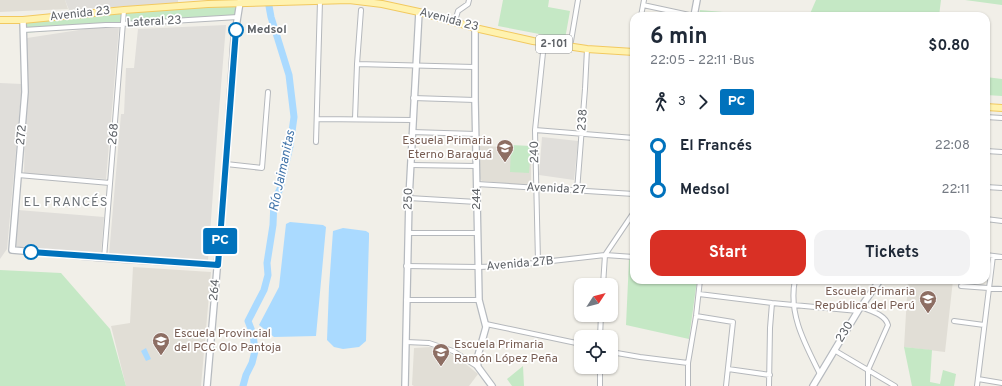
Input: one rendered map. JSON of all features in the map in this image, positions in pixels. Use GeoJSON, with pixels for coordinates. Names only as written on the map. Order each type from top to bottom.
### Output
{"type":"FeatureCollection","features":[{"type":"Feature","properties":{"kind":"main road","name":"Avenida 23"},"geometry":{"type":"LineString","coordinates":[[0,20],[23,20],[184,3],[320,0],[362,1],[419,12],[455,21],[475,28],[544,43],[586,49],[630,52]]}},
{"type":"Feature","properties":{"kind":"main road"},"geometry":{"type":"LineString","coordinates":[[990,107],[1002,108]]}},
{"type":"Feature","properties":{"kind":"street"},"geometry":{"type":"LineString","coordinates":[[316,142],[320,0]]}},
{"type":"Feature","properties":{"kind":"street"},"geometry":{"type":"LineString","coordinates":[[455,21],[458,12],[468,4],[469,0]]}},
{"type":"Feature","properties":{"kind":"street"},"geometry":{"type":"LineString","coordinates":[[570,47],[578,0]]}},
{"type":"Feature","properties":{"kind":"street"},"geometry":{"type":"LineString","coordinates":[[642,12],[644,0]]}},
{"type":"Feature","properties":{"kind":"street"},"geometry":{"type":"LineString","coordinates":[[695,12],[697,0]]}},
{"type":"Feature","properties":{"kind":"street","name":"264"},"geometry":{"type":"LineString","coordinates":[[207,386],[226,164],[233,55],[240,2]]}},
{"type":"Feature","properties":{"kind":"street"},"geometry":{"type":"LineString","coordinates":[[643,5],[675,12]]}},
{"type":"Feature","properties":{"kind":"street","name":"268"},"geometry":{"type":"LineString","coordinates":[[104,258],[124,10]]}},
{"type":"Feature","properties":{"kind":"street"},"geometry":{"type":"LineString","coordinates":[[355,119],[356,64],[361,10]]}},
{"type":"Feature","properties":{"kind":"street","name":"250"},"geometry":{"type":"LineString","coordinates":[[405,386],[406,266],[413,98],[419,12]]}},
{"type":"Feature","properties":{"kind":"street","name":"Lateral 23"},"geometry":{"type":"LineString","coordinates":[[23,30],[238,17]]}},
{"type":"Feature","properties":{"kind":"street","name":"272"},"geometry":{"type":"LineString","coordinates":[[23,20],[25,92],[12,250],[104,258]]}},
{"type":"Feature","properties":{"kind":"street","name":"244"},"geometry":{"type":"LineString","coordinates":[[475,28],[474,67],[479,300],[486,324],[477,360],[478,367]]}},
{"type":"Feature","properties":{"kind":"street","name":"240"},"geometry":{"type":"LineString","coordinates":[[538,262],[535,130],[544,43]]}},
{"type":"Feature","properties":{"kind":"street","name":"238"},"geometry":{"type":"LineString","coordinates":[[577,191],[582,134],[586,49]]}},
{"type":"Feature","properties":{"kind":"street"},"geometry":{"type":"LineString","coordinates":[[356,64],[474,67]]}},
{"type":"Feature","properties":{"kind":"street"},"geometry":{"type":"LineString","coordinates":[[226,164],[262,168],[268,92]]}},
{"type":"Feature","properties":{"kind":"street"},"geometry":{"type":"LineString","coordinates":[[413,98],[475,100]]}},
{"type":"Feature","properties":{"kind":"street"},"geometry":{"type":"LineString","coordinates":[[990,117],[1002,118]]}},
{"type":"Feature","properties":{"kind":"street"},"geometry":{"type":"LineString","coordinates":[[317,119],[412,120]]}},
{"type":"Feature","properties":{"kind":"street"},"geometry":{"type":"LineString","coordinates":[[535,130],[630,138]]}},
{"type":"Feature","properties":{"kind":"street"},"geometry":{"type":"LineString","coordinates":[[412,132],[476,134]]}},
{"type":"Feature","properties":{"kind":"street"},"geometry":{"type":"LineString","coordinates":[[990,151],[1002,152]]}},
{"type":"Feature","properties":{"kind":"street"},"geometry":{"type":"LineString","coordinates":[[411,165],[477,166]]}},
{"type":"Feature","properties":{"kind":"street"},"geometry":{"type":"LineString","coordinates":[[18,175],[110,183]]}},
{"type":"Feature","properties":{"kind":"street","name":"Avenida 27"},"geometry":{"type":"LineString","coordinates":[[477,184],[630,194]]}},
{"type":"Feature","properties":{"kind":"street"},"geometry":{"type":"LineString","coordinates":[[990,187],[1002,188]]}},
{"type":"Feature","properties":{"kind":"street"},"geometry":{"type":"LineString","coordinates":[[409,198],[477,202]]}},
{"type":"Feature","properties":{"kind":"street"},"geometry":{"type":"LineString","coordinates":[[603,278],[605,255],[630,218]]}},
{"type":"Feature","properties":{"kind":"street"},"geometry":{"type":"LineString","coordinates":[[990,220],[1002,221]]}},
{"type":"Feature","properties":{"kind":"street"},"geometry":{"type":"LineString","coordinates":[[408,233],[477,233]]}},
{"type":"Feature","properties":{"kind":"street","name":"Avenida 27B"},"geometry":{"type":"LineString","coordinates":[[406,266],[507,266],[605,255],[630,257]]}},
{"type":"Feature","properties":{"kind":"street"},"geometry":{"type":"LineString","coordinates":[[990,256],[1002,257]]}},
{"type":"Feature","properties":{"kind":"street"},"geometry":{"type":"LineString","coordinates":[[990,280],[993,256]]}},
{"type":"Feature","properties":{"kind":"street"},"geometry":{"type":"LineString","coordinates":[[104,258],[218,265]]}},
{"type":"Feature","properties":{"kind":"street"},"geometry":{"type":"LineString","coordinates":[[688,386],[688,363],[700,284]]}},
{"type":"Feature","properties":{"kind":"street"},"geometry":{"type":"LineString","coordinates":[[794,284],[792,293],[793,305],[803,341],[820,374]]}},
{"type":"Feature","properties":{"kind":"street","name":"230"},"geometry":{"type":"LineString","coordinates":[[813,386],[859,309],[877,284]]}},
{"type":"Feature","properties":{"kind":"street"},"geometry":{"type":"LineString","coordinates":[[977,386],[990,284]]}},
{"type":"Feature","properties":{"kind":"street"},"geometry":{"type":"LineString","coordinates":[[961,286],[1002,289]]}},
{"type":"Feature","properties":{"kind":"street"},"geometry":{"type":"LineString","coordinates":[[699,294],[793,305],[859,309],[883,317],[887,320],[888,325],[868,370],[868,386]]}},
{"type":"Feature","properties":{"kind":"street"},"geometry":{"type":"LineString","coordinates":[[406,300],[479,300]]}},
{"type":"Feature","properties":{"kind":"street"},"geometry":{"type":"LineString","coordinates":[[770,386],[770,328],[772,303]]}},
{"type":"Feature","properties":{"kind":"street"},"geometry":{"type":"LineString","coordinates":[[696,316],[733,322],[726,386]]}},
{"type":"Feature","properties":{"kind":"street"},"geometry":{"type":"LineString","coordinates":[[954,322],[984,325]]}},
{"type":"Feature","properties":{"kind":"street"},"geometry":{"type":"LineString","coordinates":[[486,324],[574,343]]}},
{"type":"Feature","properties":{"kind":"street"},"geometry":{"type":"LineString","coordinates":[[406,342],[429,343],[453,351],[478,367],[492,386]]}},
{"type":"Feature","properties":{"kind":"street"},"geometry":{"type":"LineString","coordinates":[[834,350],[895,386]]}},
{"type":"Feature","properties":{"kind":"street"},"geometry":{"type":"LineString","coordinates":[[618,353],[688,363]]}},
{"type":"Feature","properties":{"kind":"street"},"geometry":{"type":"LineString","coordinates":[[728,369],[770,375]]}},
{"type":"Feature","properties":{"kind":"street"},"geometry":{"type":"LineString","coordinates":[[600,374],[600,386]]}},
{"type":"Feature","properties":{"kind":"street"},"geometry":{"type":"LineString","coordinates":[[978,379],[1002,382]]}},
{"type":"Feature","properties":{"kind":"shaded area"},"geometry":{"type":"Polygon","coordinates":[[[0,0],[65,0],[68,9],[0,12],[0,0]]]}},
{"type":"Feature","properties":{"kind":"shaded area"},"geometry":{"type":"Polygon","coordinates":[[[65,0],[178,0],[178,3],[69,10],[65,0]]]}},
{"type":"Feature","properties":{"kind":"shaded area"},"geometry":{"type":"Polygon","coordinates":[[[226,25],[208,261],[109,255],[121,114],[124,114],[126,68],[134,68],[138,29],[226,25]]]}},
{"type":"Feature","properties":{"kind":"shaded area"},"geometry":{"type":"Polygon","coordinates":[[[119,27],[106,179],[24,174],[27,38],[92,28],[119,27]]]}},
{"type":"Feature","properties":{"kind":"shaded area"},"geometry":{"type":"Polygon","coordinates":[[[0,83],[22,84],[7,249],[0,259],[0,83]]]}},
{"type":"Feature","properties":{"kind":"shaded area"},"geometry":{"type":"Polygon","coordinates":[[[542,137],[578,141],[574,180],[539,175],[542,137]]]}},
{"type":"Feature","properties":{"kind":"shaded area","name":"Escuela Primaria Eterno Baraguá"},"geometry":{"type":"Polygon","coordinates":[[[480,146],[531,148],[531,186],[482,181],[480,179],[480,146]]]}},
{"type":"Feature","properties":{"kind":"shaded area"},"geometry":{"type":"Polygon","coordinates":[[[18,210],[104,217],[101,253],[15,246],[18,210]]]}},
{"type":"Feature","properties":{"kind":"shaded area","name":"Escuela Provincial del PCC Olo Pantoja"},"geometry":{"type":"Polygon","coordinates":[[[133,267],[211,272],[201,386],[126,386],[111,326],[130,323],[133,267]]]}},
{"type":"Feature","properties":{"kind":"shaded area","name":"Escuela Primaria República del Perú"},"geometry":{"type":"Polygon","coordinates":[[[908,284],[953,284],[945,352],[904,347],[908,284]]]}},
{"type":"Feature","properties":{"kind":"shaded area","name":"Escuela Primaria Ramón López Peña"},"geometry":{"type":"Polygon","coordinates":[[[431,347],[449,353],[478,374],[469,386],[412,385],[414,348],[431,347]]]}},
{"type":"Feature","properties":{"kind":"green space"},"geometry":{"type":"Polygon","coordinates":[[[503,0],[549,0],[548,7],[570,11],[565,39],[498,26],[503,0]]]}},
{"type":"Feature","properties":{"kind":"green space"},"geometry":{"type":"Polygon","coordinates":[[[816,0],[941,0],[940,12],[811,12],[816,0]]]}},
{"type":"Feature","properties":{"kind":"green space"},"geometry":{"type":"Polygon","coordinates":[[[965,0],[1002,0],[1002,5],[965,0]]]}},
{"type":"Feature","properties":{"kind":"green space"},"geometry":{"type":"Polygon","coordinates":[[[240,3],[238,15],[24,33],[23,20],[240,3]]]}},
{"type":"Feature","properties":{"kind":"green space"},"geometry":{"type":"Polygon","coordinates":[[[700,10],[723,12],[700,12],[700,10]]]}},
{"type":"Feature","properties":{"kind":"green space"},"geometry":{"type":"Polygon","coordinates":[[[990,78],[1002,79],[1002,96],[990,95],[990,78]]]}},
{"type":"Feature","properties":{"kind":"green space"},"geometry":{"type":"Polygon","coordinates":[[[511,145],[531,146],[529,173],[510,172],[511,145]]]}},
{"type":"Feature","properties":{"kind":"green space"},"geometry":{"type":"Polygon","coordinates":[[[629,260],[630,284],[696,284],[689,339],[626,325],[629,260]]]}},
{"type":"Feature","properties":{"kind":"green space"},"geometry":{"type":"Polygon","coordinates":[[[0,270],[61,273],[110,329],[126,386],[0,386],[0,270]]]}},
{"type":"Feature","properties":{"kind":"green space"},"geometry":{"type":"Polygon","coordinates":[[[904,347],[932,350],[930,382],[940,384],[943,370],[956,374],[954,386],[912,386],[904,347]]]}},
{"type":"Feature","properties":{"kind":"green space"},"geometry":{"type":"Polygon","coordinates":[[[523,366],[524,386],[512,386],[507,379],[523,366]]]}},
{"type":"Feature","properties":{"kind":"water"},"geometry":{"type":"Polygon","coordinates":[[[290,222],[323,225],[326,227],[316,336],[274,337],[259,325],[279,287],[286,224],[290,222]]]}},
{"type":"Feature","properties":{"kind":"water"},"geometry":{"type":"Polygon","coordinates":[[[343,228],[366,231],[369,233],[369,238],[366,341],[359,347],[343,349],[334,347],[327,340],[333,231],[343,228]]]}},
{"type":"Feature","properties":{"kind":"water"},"geometry":{"type":"Polygon","coordinates":[[[146,348],[151,359],[146,361],[141,351],[146,348]]]}},
{"type":"Feature","properties":{"kind":"waterway","name":"Río Jaimanitas"},"geometry":{"type":"LineString","coordinates":[[243,386],[255,351],[253,334],[248,321],[264,290],[268,275],[267,263],[273,225],[274,201],[280,189],[290,146],[294,117],[289,75],[271,17],[269,6],[270,0]]}},
{"type":"Feature","properties":{"kind":"bus line","name":"PC"},"geometry":{"type":"LineString","coordinates":[[31,252],[218,265],[226,164],[228,115],[236,30]]}},
{"type":"Feature","properties":{"kind":"place","name":"Medsol"},"geometry":{"type":"Point","coordinates":[236,30]}},
{"type":"Feature","properties":{"kind":"place","name":"Escuela Primaria Eterno Baraguá"},"geometry":{"type":"Point","coordinates":[505,163]}},
{"type":"Feature","properties":{"kind":"place","name":"Escuela Primaria República del Perú"},"geometry":{"type":"Point","coordinates":[928,314]}},
{"type":"Feature","properties":{"kind":"place","name":"Escuela Provincial del PCC Olo Pantoja"},"geometry":{"type":"Point","coordinates":[161,356]}},
{"type":"Feature","properties":{"kind":"place","name":"Escuela Primaria Ramón López Peña"},"geometry":{"type":"Point","coordinates":[441,367]}},
{"type":"Feature","properties":{"kind":"district","name":"EL FRANCÉS"},"geometry":{"type":"Point","coordinates":[66,203]}}]}
